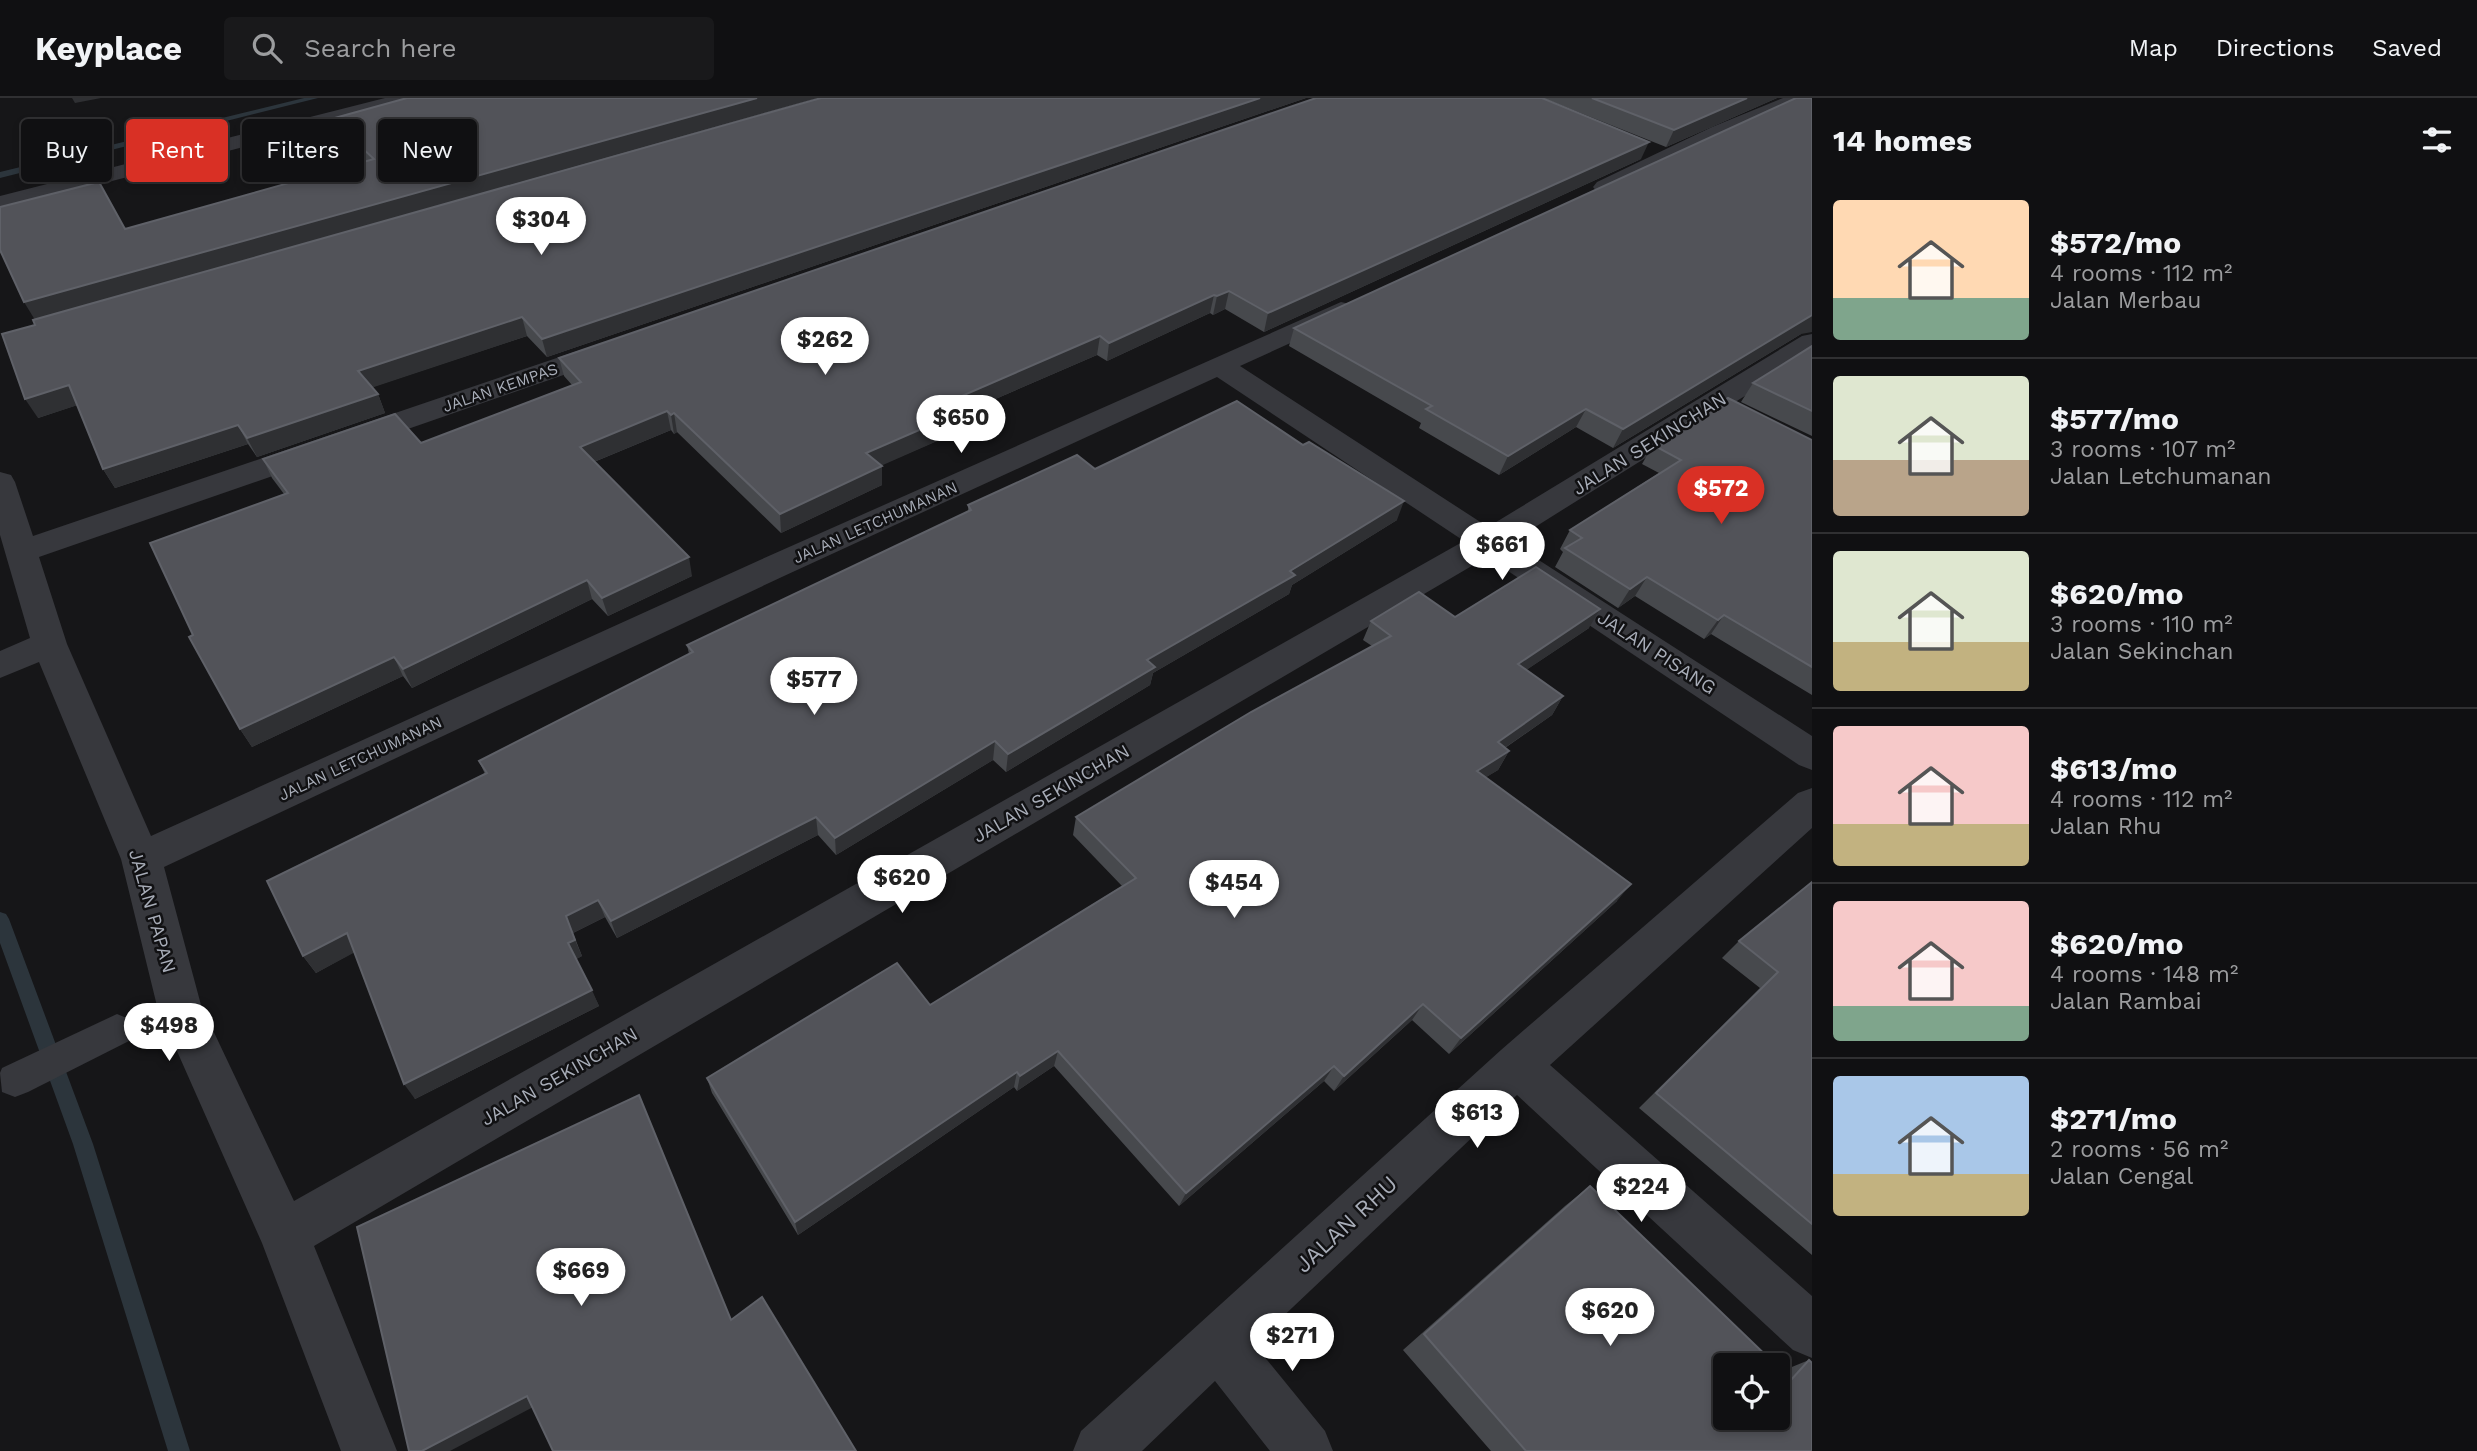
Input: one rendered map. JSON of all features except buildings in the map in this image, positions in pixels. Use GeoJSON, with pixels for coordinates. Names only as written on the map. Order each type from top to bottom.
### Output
{"type":"FeatureCollection","features":[{"type":"Feature","properties":{"kind":"street"},"geometry":{"type":"LineString","coordinates":[[0,203],[410,98]]}},
{"type":"Feature","properties":{"kind":"street"},"geometry":{"type":"LineString","coordinates":[[1583,198],[1651,152],[1801,98]]}},
{"type":"Feature","properties":{"kind":"street","name":"JALAN LETCHUMANAN"},"geometry":{"type":"LineString","coordinates":[[141,859],[1370,296]]}},
{"type":"Feature","properties":{"kind":"street","name":"JALAN SEKINCHAN"},"geometry":{"type":"LineString","coordinates":[[284,1235],[1489,541],[1727,408],[1812,342]]}},
{"type":"Feature","properties":{"kind":"street","name":"JALAN KEMPAS"},"geometry":{"type":"LineString","coordinates":[[23,551],[629,343]]}},
{"type":"Feature","properties":{"kind":"street","name":"JALAN PISANG"},"geometry":{"type":"LineString","coordinates":[[1220,366],[1812,755]]}},
{"type":"Feature","properties":{"kind":"street","name":"JALAN PAPAN"},"geometry":{"type":"LineString","coordinates":[[0,482],[49,644],[141,859],[179,1006],[284,1235],[369,1451]]}},
{"type":"Feature","properties":{"kind":"street"},"geometry":{"type":"LineString","coordinates":[[1,665],[49,644]]}},
{"type":"Feature","properties":{"kind":"street","name":"JALAN RHU"},"geometry":{"type":"LineString","coordinates":[[1101,1451],[1517,1065],[1812,804]]}},
{"type":"Feature","properties":{"kind":"street"},"geometry":{"type":"LineString","coordinates":[[1517,1065],[1812,1331]]}},
{"type":"Feature","properties":{"kind":"street"},"geometry":{"type":"LineString","coordinates":[[1219,1343],[1305,1451]]}},
{"type":"Feature","properties":{"kind":"lane"},"geometry":{"type":"LineString","coordinates":[[15,1080],[117,1030]]}},
{"type":"Feature","properties":{"kind":"waterway"},"geometry":{"type":"LineString","coordinates":[[0,175],[314,98]]}},
{"type":"Feature","properties":{"kind":"waterway"},"geometry":{"type":"LineString","coordinates":[[0,919],[83,1144],[179,1451]]}}]}
